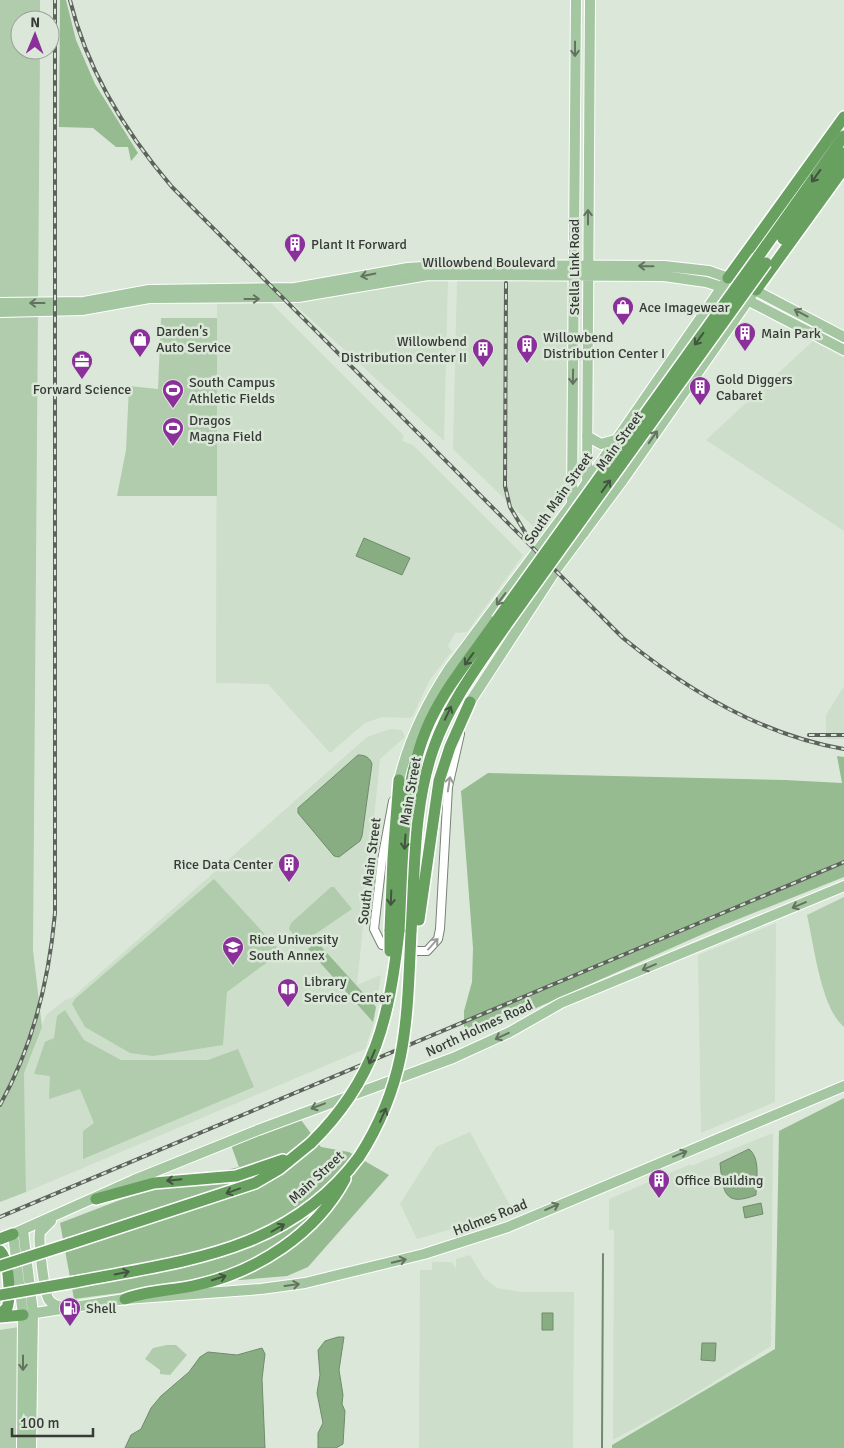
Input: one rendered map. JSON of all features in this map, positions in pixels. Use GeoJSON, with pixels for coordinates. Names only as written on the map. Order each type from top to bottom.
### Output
{"type":"FeatureCollection","features":[{"type":"Feature","properties":{"kind":"highway"},"geometry":{"type":"LineString","coordinates":[[725,283],[844,117]]}},
{"type":"Feature","properties":{"kind":"highway","name":"Main Street"},"geometry":{"type":"LineString","coordinates":[[764,264],[844,136]]}},
{"type":"Feature","properties":{"kind":"highway","name":"Main Street"},"geometry":{"type":"LineString","coordinates":[[0,1266],[255,1183],[280,1169],[308,1146],[338,1115],[359,1084],[376,1048],[387,1010],[407,809],[421,745],[440,702],[502,623],[844,153]]}},
{"type":"Feature","properties":{"kind":"highway"},"geometry":{"type":"LineString","coordinates":[[743,256],[746,267],[761,273],[764,264],[844,168]]}},
{"type":"Feature","properties":{"kind":"highway"},"geometry":{"type":"LineString","coordinates":[[756,290],[764,264]]}},
{"type":"Feature","properties":{"kind":"highway","name":"Main Street"},"geometry":{"type":"LineString","coordinates":[[0,1295],[217,1254],[249,1243],[303,1212],[355,1162],[380,1121],[395,1084],[403,1050],[414,932],[420,811],[427,770],[434,747],[453,705],[502,623]]}},
{"type":"Feature","properties":{"kind":"highway"},"geometry":{"type":"LineString","coordinates":[[414,932],[439,781],[450,747],[470,702]]}},
{"type":"Feature","properties":{"kind":"highway"},"geometry":{"type":"LineString","coordinates":[[395,931],[392,867],[399,780]]}},
{"type":"Feature","properties":{"kind":"highway"},"geometry":{"type":"LineString","coordinates":[[96,1199],[154,1183],[236,1176],[278,1162],[308,1146]]}},
{"type":"Feature","properties":{"kind":"highway"},"geometry":{"type":"LineString","coordinates":[[125,1299],[142,1293],[198,1285],[248,1268],[271,1255],[290,1243],[322,1211],[343,1184],[355,1162]]}},
{"type":"Feature","properties":{"kind":"highway"},"geometry":{"type":"LineString","coordinates":[[0,1239],[18,1232]]}},
{"type":"Feature","properties":{"kind":"highway"},"geometry":{"type":"LineString","coordinates":[[0,1251],[5,1260],[10,1292],[7,1308],[0,1316]]}},
{"type":"Feature","properties":{"kind":"highway"},"geometry":{"type":"LineString","coordinates":[[0,1316],[28,1314]]}},
{"type":"Feature","properties":{"kind":"main road","name":"Stella Link Road"},"geometry":{"type":"LineString","coordinates":[[572,504],[576,0]]}},
{"type":"Feature","properties":{"kind":"main road","name":"Stella Link Road"},"geometry":{"type":"LineString","coordinates":[[584,533],[588,436],[590,0]]}},
{"type":"Feature","properties":{"kind":"main road","name":"Willowbend Boulevard"},"geometry":{"type":"LineString","coordinates":[[0,303],[77,303],[134,291],[160,294],[295,292],[408,268],[664,271],[696,268],[725,283],[749,300],[844,350]]}},
{"type":"Feature","properties":{"kind":"main road","name":"Willowbend Boulevard"},"geometry":{"type":"LineString","coordinates":[[725,283],[756,290],[844,337]]}},
{"type":"Feature","properties":{"kind":"main road","name":"South Main Street"},"geometry":{"type":"LineString","coordinates":[[399,780],[415,728],[430,697],[448,669],[572,504],[725,283]]}},
{"type":"Feature","properties":{"kind":"main road","name":"South Main Street"},"geometry":{"type":"LineString","coordinates":[[470,702],[487,672],[574,546],[756,290]]}},
{"type":"Feature","properties":{"kind":"main road","name":"Willowbend Boulevard"},"geometry":{"type":"LineString","coordinates":[[0,312],[75,311],[160,294]]}},
{"type":"Feature","properties":{"kind":"main road"},"geometry":{"type":"LineString","coordinates":[[708,308],[719,304],[731,309],[733,322]]}},
{"type":"Feature","properties":{"kind":"main road"},"geometry":{"type":"LineString","coordinates":[[573,395],[588,395]]}},
{"type":"Feature","properties":{"kind":"main road"},"geometry":{"type":"LineString","coordinates":[[588,436],[601,444],[616,439]]}},
{"type":"Feature","properties":{"kind":"main road"},"geometry":{"type":"LineString","coordinates":[[552,531],[574,546]]}},
{"type":"Feature","properties":{"kind":"main road","name":"North Holmes Road"},"geometry":{"type":"LineString","coordinates":[[96,1199],[134,1180],[258,1130],[453,1058],[510,1032],[561,1003],[844,886]]}},
{"type":"Feature","properties":{"kind":"main road","name":"Holmes Road"},"geometry":{"type":"LineString","coordinates":[[125,1299],[234,1292],[296,1284],[431,1252],[508,1227],[844,1086]]}},
{"type":"Feature","properties":{"kind":"main road"},"geometry":{"type":"LineString","coordinates":[[31,1448],[27,1405],[28,1314],[18,1232],[96,1199]]}},
{"type":"Feature","properties":{"kind":"main road"},"geometry":{"type":"LineString","coordinates":[[57,1216],[42,1229],[39,1236],[47,1297],[55,1305],[72,1306]]}},
{"type":"Feature","properties":{"kind":"main road"},"geometry":{"type":"LineString","coordinates":[[28,1314],[125,1299]]}},
{"type":"Feature","properties":{"kind":"main road"},"geometry":{"type":"LineString","coordinates":[[22,1448],[27,1405]]}},
{"type":"Feature","properties":{"kind":"street","name":"South Main Street"},"geometry":{"type":"LineString","coordinates":[[399,780],[386,830],[374,929],[382,944],[418,952],[426,951],[438,939],[440,929],[448,787],[470,702]]}},
{"type":"Feature","properties":{"kind":"shaded area"},"geometry":{"type":"Polygon","coordinates":[[[0,0],[40,0],[40,10],[10,10],[10,60],[40,60],[33,950],[42,1027],[24,1073],[26,1192],[0,1202],[0,0]]]}},
{"type":"Feature","properties":{"kind":"shaded area"},"geometry":{"type":"Polygon","coordinates":[[[60,0],[66,0],[76,40],[95,84],[138,153],[131,161],[128,147],[116,147],[93,128],[59,127],[60,0]]]}},
{"type":"Feature","properties":{"kind":"shaded area"},"geometry":{"type":"Polygon","coordinates":[[[457,278],[567,280],[566,493],[538,531],[453,449],[457,278]]]}},
{"type":"Feature","properties":{"kind":"shaded area"},"geometry":{"type":"Polygon","coordinates":[[[448,280],[444,441],[292,302],[340,296],[407,283],[448,280]]]}},
{"type":"Feature","properties":{"kind":"shaded area"},"geometry":{"type":"Polygon","coordinates":[[[271,303],[404,436],[402,441],[413,445],[523,555],[467,632],[455,633],[448,646],[452,651],[429,681],[413,716],[410,718],[382,717],[365,723],[330,753],[268,684],[216,683],[217,304],[271,303]]]}},
{"type":"Feature","properties":{"kind":"shaded area","name":"South Campus Athletic Fields"},"geometry":{"type":"Polygon","coordinates":[[[161,318],[217,318],[217,496],[117,496],[126,450],[129,386],[158,389],[161,318]]]}},
{"type":"Feature","properties":{"kind":"shaded area"},"geometry":{"type":"Polygon","coordinates":[[[813,341],[844,358],[844,531],[706,440],[813,341]]]}},
{"type":"Feature","properties":{"kind":"shaded area"},"geometry":{"type":"Polygon","coordinates":[[[364,538],[410,558],[402,575],[356,556],[364,538]]]}},
{"type":"Feature","properties":{"kind":"shaded area"},"geometry":{"type":"Polygon","coordinates":[[[844,686],[844,739],[826,739],[826,715],[844,686]]]}},
{"type":"Feature","properties":{"kind":"shaded area","name":"Rice University South Annex"},"geometry":{"type":"Polygon","coordinates":[[[390,729],[402,730],[405,737],[380,759],[357,985],[381,975],[374,1022],[365,1049],[26,1192],[24,1073],[46,1015],[65,1000],[73,997],[367,737],[390,729]]]}},
{"type":"Feature","properties":{"kind":"shaded area"},"geometry":{"type":"Polygon","coordinates":[[[358,755],[367,757],[372,764],[362,836],[360,841],[339,857],[334,856],[298,813],[298,808],[358,755]]]}},
{"type":"Feature","properties":{"kind":"shaded area"},"geometry":{"type":"Polygon","coordinates":[[[837,756],[844,757],[844,877],[721,926],[498,1025],[464,1037],[464,1011],[472,982],[473,948],[461,791],[488,773],[842,783],[837,756]]]}},
{"type":"Feature","properties":{"kind":"shaded area"},"geometry":{"type":"Polygon","coordinates":[[[214,879],[281,952],[227,992],[223,1045],[153,1056],[130,1053],[85,1027],[72,1004],[75,999],[214,879]]]}},
{"type":"Feature","properties":{"kind":"shaded area"},"geometry":{"type":"Polygon","coordinates":[[[331,887],[334,887],[352,909],[305,941],[298,940],[289,929],[291,923],[331,887]]]}},
{"type":"Feature","properties":{"kind":"shaded area"},"geometry":{"type":"Polygon","coordinates":[[[844,897],[844,1027],[836,1018],[824,991],[807,915],[844,897]]]}},
{"type":"Feature","properties":{"kind":"shaded area"},"geometry":{"type":"Polygon","coordinates":[[[776,923],[775,1102],[701,1133],[698,955],[776,923]]]}},
{"type":"Feature","properties":{"kind":"shaded area"},"geometry":{"type":"Polygon","coordinates":[[[317,942],[376,1007],[373,1022],[308,949],[317,942]]]}},
{"type":"Feature","properties":{"kind":"shaded area"},"geometry":{"type":"Polygon","coordinates":[[[65,1010],[84,1040],[121,1060],[208,1060],[238,1049],[254,1087],[83,1159],[83,1131],[94,1123],[80,1089],[49,1099],[50,1076],[34,1074],[45,1042],[54,1038],[57,1016],[65,1010]]]}},
{"type":"Feature","properties":{"kind":"shaded area"},"geometry":{"type":"Polygon","coordinates":[[[844,1098],[844,1448],[612,1448],[612,1445],[775,1349],[779,1131],[844,1098]]]}},
{"type":"Feature","properties":{"kind":"shaded area"},"geometry":{"type":"Polygon","coordinates":[[[301,1120],[321,1147],[349,1152],[389,1175],[308,1267],[287,1276],[240,1280],[215,1277],[179,1285],[74,1299],[60,1223],[154,1187],[239,1167],[231,1145],[301,1120]]]}},
{"type":"Feature","properties":{"kind":"shaded area"},"geometry":{"type":"Polygon","coordinates":[[[470,1132],[513,1211],[417,1239],[400,1204],[436,1147],[470,1132]]]}},
{"type":"Feature","properties":{"kind":"shaded area"},"geometry":{"type":"Polygon","coordinates":[[[773,1133],[771,1346],[680,1403],[613,1440],[614,1230],[609,1230],[609,1199],[691,1164],[691,1166],[773,1133]]]}},
{"type":"Feature","properties":{"kind":"shaded area"},"geometry":{"type":"Polygon","coordinates":[[[749,1149],[753,1153],[756,1164],[756,1195],[737,1199],[731,1198],[724,1188],[720,1163],[749,1149]]]}},
{"type":"Feature","properties":{"kind":"shaded area"},"geometry":{"type":"Polygon","coordinates":[[[761,1203],[763,1214],[745,1218],[743,1207],[761,1203]]]}},
{"type":"Feature","properties":{"kind":"shaded area"},"geometry":{"type":"Polygon","coordinates":[[[470,1255],[484,1278],[497,1288],[521,1292],[574,1292],[573,1448],[419,1448],[420,1270],[432,1270],[432,1262],[452,1262],[456,1269],[456,1259],[470,1255]]]}},
{"type":"Feature","properties":{"kind":"shaded area"},"geometry":{"type":"Polygon","coordinates":[[[542,1313],[553,1313],[553,1330],[542,1330],[542,1313]]]}},
{"type":"Feature","properties":{"kind":"shaded area"},"geometry":{"type":"Polygon","coordinates":[[[19,1327],[19,1448],[0,1448],[0,1330],[19,1327]]]}},
{"type":"Feature","properties":{"kind":"shaded area"},"geometry":{"type":"Polygon","coordinates":[[[344,1337],[339,1370],[343,1395],[342,1404],[345,1411],[343,1444],[336,1448],[318,1448],[318,1433],[323,1423],[317,1393],[320,1375],[318,1350],[325,1341],[344,1337]]]}},
{"type":"Feature","properties":{"kind":"shaded area"},"geometry":{"type":"Polygon","coordinates":[[[702,1343],[716,1343],[715,1361],[701,1360],[702,1343]]]}},
{"type":"Feature","properties":{"kind":"shaded area"},"geometry":{"type":"Polygon","coordinates":[[[176,1345],[187,1355],[170,1375],[160,1374],[160,1370],[145,1359],[153,1348],[176,1345]]]}},
{"type":"Feature","properties":{"kind":"shaded area"},"geometry":{"type":"Polygon","coordinates":[[[262,1348],[265,1354],[262,1379],[265,1448],[125,1448],[131,1435],[141,1429],[151,1408],[161,1396],[189,1372],[200,1357],[208,1352],[237,1355],[262,1348]]]}},
{"type":"Feature","properties":{"kind":"waterway"},"geometry":{"type":"LineString","coordinates":[[602,1448],[603,1254]]}},
{"type":"Feature","properties":{"kind":"railway"},"geometry":{"type":"LineString","coordinates":[[0,1105],[22,1060],[38,1012],[49,963],[55,913],[55,0]]}},
{"type":"Feature","properties":{"kind":"railway"},"geometry":{"type":"LineString","coordinates":[[70,0],[86,51],[110,99],[139,144],[172,187],[623,638],[673,675],[726,708],[783,733],[844,749]]}},
{"type":"Feature","properties":{"kind":"railway"},"geometry":{"type":"LineString","coordinates":[[506,283],[505,486],[510,507],[526,534]]}},
{"type":"Feature","properties":{"kind":"railway"},"geometry":{"type":"LineString","coordinates":[[809,735],[844,735]]}},
{"type":"Feature","properties":{"kind":"railway"},"geometry":{"type":"LineString","coordinates":[[0,1217],[844,862]]}},
{"type":"Feature","properties":{"kind":"place","name":"Plant It Forward"},"geometry":{"type":"Point","coordinates":[295,263]}},
{"type":"Feature","properties":{"kind":"place","name":"Ace Imagewear"},"geometry":{"type":"Point","coordinates":[623,326]}},
{"type":"Feature","properties":{"kind":"place","name":"Main Park"},"geometry":{"type":"Point","coordinates":[745,352]}},
{"type":"Feature","properties":{"kind":"place","name":"Darden's Auto Service"},"geometry":{"type":"Point","coordinates":[140,358]}},
{"type":"Feature","properties":{"kind":"place","name":"Willowbend Distribution Center I"},"geometry":{"type":"Point","coordinates":[527,364]}},
{"type":"Feature","properties":{"kind":"place","name":"Willowbend Distribution Center II"},"geometry":{"type":"Point","coordinates":[483,368]}},
{"type":"Feature","properties":{"kind":"place","name":"Forward Science"},"geometry":{"type":"Point","coordinates":[82,380]}},
{"type":"Feature","properties":{"kind":"place","name":"Gold Diggers Cabaret"},"geometry":{"type":"Point","coordinates":[700,406]}},
{"type":"Feature","properties":{"kind":"place","name":"South Campus Athletic Fields"},"geometry":{"type":"Point","coordinates":[173,409]}},
{"type":"Feature","properties":{"kind":"place","name":"Dragos Magna Field"},"geometry":{"type":"Point","coordinates":[173,447]}},
{"type":"Feature","properties":{"kind":"place","name":"Rice Data Center"},"geometry":{"type":"Point","coordinates":[289,883]}},
{"type":"Feature","properties":{"kind":"place","name":"Rice University South Annex"},"geometry":{"type":"Point","coordinates":[233,966]}},
{"type":"Feature","properties":{"kind":"place","name":"Library Service Center"},"geometry":{"type":"Point","coordinates":[288,1008]}},
{"type":"Feature","properties":{"kind":"place","name":"Office Building"},"geometry":{"type":"Point","coordinates":[659,1199]}},
{"type":"Feature","properties":{"kind":"place","name":"Shell"},"geometry":{"type":"Point","coordinates":[70,1327]}}]}
